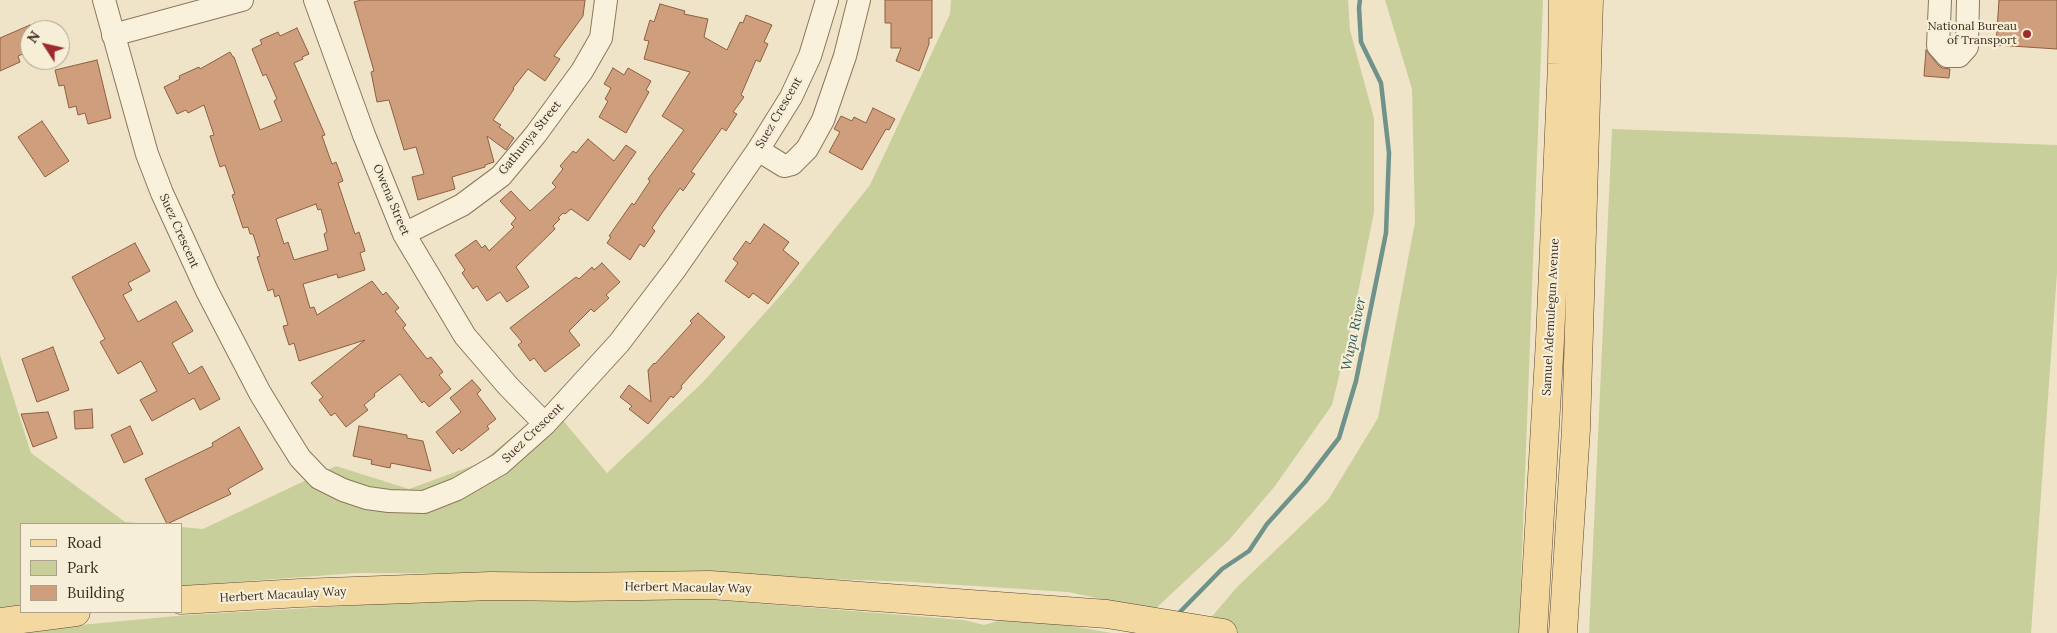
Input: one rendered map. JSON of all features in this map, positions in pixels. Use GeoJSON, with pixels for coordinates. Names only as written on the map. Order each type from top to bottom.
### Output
{"type":"FeatureCollection","features":[{"type":"Feature","properties":{"kind":"main road","name":"Samuel Ademulegun Avenue"},"geometry":{"type":"LineString","coordinates":[[1533,633],[1551,330],[1563,0]]}},
{"type":"Feature","properties":{"kind":"main road"},"geometry":{"type":"LineString","coordinates":[[1563,633],[1576,430],[1589,0]]}},
{"type":"Feature","properties":{"kind":"main road","name":"Herbert Macaulay Way"},"geometry":{"type":"LineString","coordinates":[[182,600],[300,593],[491,586],[710,585],[1107,614],[1223,633]]}},
{"type":"Feature","properties":{"kind":"main road"},"geometry":{"type":"LineString","coordinates":[[0,622],[68,613]]}},
{"type":"Feature","properties":{"kind":"street","name":"Suez Crescent"},"geometry":{"type":"LineString","coordinates":[[104,0],[147,154],[179,233],[260,393],[300,458],[320,478],[343,490],[367,498],[424,502],[457,489],[500,464],[545,424],[619,343],[676,268],[758,150],[791,97],[810,56],[827,0]]}},
{"type":"Feature","properties":{"kind":"street"},"geometry":{"type":"LineString","coordinates":[[114,35],[212,4],[242,0]]}},
{"type":"Feature","properties":{"kind":"street","name":"Owena Street"},"geometry":{"type":"LineString","coordinates":[[315,0],[364,136],[404,234],[465,336],[508,386],[545,424]]}},
{"type":"Feature","properties":{"kind":"street","name":"Gathunya Street"},"geometry":{"type":"LineString","coordinates":[[404,234],[462,205],[501,176],[536,134],[582,71],[601,38],[606,0]]}},
{"type":"Feature","properties":{"kind":"street"},"geometry":{"type":"LineString","coordinates":[[758,150],[784,166],[792,164],[807,149],[823,120],[830,102],[846,56],[859,0]]}},
{"type":"Feature","properties":{"kind":"street"},"geometry":{"type":"LineString","coordinates":[[1940,0],[1938,46],[1947,56],[1959,56],[1967,47],[1968,0]]}},
{"type":"Feature","properties":{"kind":"green space"},"geometry":{"type":"Polygon","coordinates":[[[951,0],[1348,0],[1350,30],[1374,118],[1374,212],[1351,328],[1332,405],[1275,486],[1229,540],[1154,610],[1068,592],[912,582],[722,575],[357,573],[182,586],[182,527],[203,529],[336,466],[409,489],[480,463],[551,406],[607,473],[703,382],[789,286],[870,185],[950,14],[951,0]]]}},
{"type":"Feature","properties":{"kind":"green space"},"geometry":{"type":"Polygon","coordinates":[[[1385,0],[1543,0],[1519,633],[1198,633],[1237,587],[1328,500],[1378,418],[1415,222],[1412,89],[1385,0]]]}},
{"type":"Feature","properties":{"kind":"green space"},"geometry":{"type":"Polygon","coordinates":[[[1612,129],[2057,145],[2057,273],[2031,633],[1589,633],[1612,129]]]}},
{"type":"Feature","properties":{"kind":"green space"},"geometry":{"type":"Polygon","coordinates":[[[0,355],[31,453],[125,522],[138,523],[20,523],[20,606],[0,608],[0,355]]]}},
{"type":"Feature","properties":{"kind":"green space"},"geometry":{"type":"Polygon","coordinates":[[[485,598],[704,599],[964,620],[984,625],[1005,619],[1060,624],[1112,633],[27,633],[80,625],[187,615],[485,598]]]}},
{"type":"Feature","properties":{"kind":"building"},"geometry":{"type":"Polygon","coordinates":[[[361,0],[585,0],[583,16],[554,56],[560,59],[545,81],[528,69],[513,88],[493,120],[514,138],[506,150],[487,136],[494,162],[485,165],[485,167],[452,177],[455,189],[418,200],[412,177],[424,174],[416,147],[404,150],[389,100],[377,102],[371,72],[374,71],[354,2],[361,0]]]}},
{"type":"Feature","properties":{"kind":"building"},"geometry":{"type":"Polygon","coordinates":[[[885,0],[932,0],[932,38],[929,38],[929,44],[919,71],[896,61],[901,48],[891,48],[891,23],[885,23],[885,0]]]}},
{"type":"Feature","properties":{"kind":"building","name":"National Bureau of Transport"},"geometry":{"type":"Polygon","coordinates":[[[1999,0],[2057,0],[2057,49],[1996,45],[1999,0]]]}},
{"type":"Feature","properties":{"kind":"building"},"geometry":{"type":"Polygon","coordinates":[[[660,4],[685,11],[684,14],[708,19],[704,37],[727,50],[740,22],[743,23],[746,15],[772,25],[764,42],[768,44],[760,62],[756,60],[741,95],[744,97],[733,112],[737,114],[726,131],[722,128],[691,172],[695,174],[683,191],[680,188],[652,228],[655,231],[644,247],[640,244],[630,260],[607,243],[611,237],[609,236],[632,203],[634,205],[650,181],[648,179],[684,130],[662,116],[690,72],[644,59],[649,41],[644,40],[650,20],[654,22],[660,4]]]}},
{"type":"Feature","properties":{"kind":"building"},"geometry":{"type":"Polygon","coordinates":[[[297,28],[309,54],[294,63],[325,135],[322,136],[332,164],[336,162],[343,181],[338,183],[355,234],[359,232],[365,251],[360,253],[365,270],[338,278],[337,274],[303,284],[310,308],[314,307],[317,315],[372,281],[383,295],[386,292],[399,308],[395,311],[406,325],[403,328],[427,359],[431,357],[443,372],[439,375],[451,389],[429,407],[424,401],[422,403],[400,374],[374,394],[375,396],[364,405],[368,410],[346,427],[335,413],[331,416],[319,400],[323,397],[311,383],[365,340],[299,361],[294,343],[289,345],[283,326],[288,325],[279,295],[275,297],[273,289],[268,291],[257,257],[260,256],[253,234],[250,234],[248,227],[243,228],[232,195],[235,194],[225,165],[220,167],[210,136],[214,135],[204,105],[188,113],[186,110],[177,114],[164,87],[180,79],[179,76],[199,67],[200,69],[230,52],[234,57],[260,130],[282,121],[274,101],[277,99],[266,74],[263,76],[252,49],[262,44],[260,40],[278,32],[280,36],[297,28]],[[316,204],[276,219],[284,244],[288,242],[294,260],[328,250],[324,234],[327,232],[321,209],[318,210],[316,204]]]}},
{"type":"Feature","properties":{"kind":"building"},"geometry":{"type":"Polygon","coordinates":[[[20,29],[20,55],[18,56],[20,62],[0,71],[0,38],[20,29]]]}},
{"type":"Feature","properties":{"kind":"building"},"geometry":{"type":"Polygon","coordinates":[[[1926,50],[1938,65],[1942,68],[1950,69],[1949,78],[1924,76],[1926,50]]]}},
{"type":"Feature","properties":{"kind":"building"},"geometry":{"type":"Polygon","coordinates":[[[97,60],[111,118],[88,124],[85,113],[78,115],[76,106],[69,108],[64,85],[59,86],[55,70],[70,70],[70,66],[97,60]]]}},
{"type":"Feature","properties":{"kind":"building"},"geometry":{"type":"Polygon","coordinates":[[[613,68],[624,75],[628,68],[651,81],[646,90],[649,92],[626,133],[599,117],[608,101],[605,99],[611,88],[604,84],[613,68]]]}},
{"type":"Feature","properties":{"kind":"building"},"geometry":{"type":"Polygon","coordinates":[[[873,108],[895,119],[889,130],[886,129],[862,170],[829,152],[840,132],[834,129],[841,116],[852,121],[854,117],[866,123],[873,108]]]}},
{"type":"Feature","properties":{"kind":"building"},"geometry":{"type":"Polygon","coordinates":[[[42,121],[69,161],[45,177],[18,137],[42,121]]]}},
{"type":"Feature","properties":{"kind":"building"},"geometry":{"type":"Polygon","coordinates":[[[588,139],[614,161],[626,145],[636,152],[588,221],[571,209],[565,214],[563,213],[553,226],[555,229],[516,267],[529,287],[507,302],[500,292],[487,301],[477,286],[473,289],[462,273],[465,270],[455,255],[476,240],[482,248],[485,245],[489,251],[514,227],[511,224],[516,218],[500,201],[511,191],[530,211],[556,187],[552,183],[563,169],[560,166],[573,151],[576,153],[588,139]]]}},
{"type":"Feature","properties":{"kind":"building"},"geometry":{"type":"Polygon","coordinates":[[[764,224],[789,242],[783,250],[799,263],[768,304],[753,293],[749,298],[725,281],[738,263],[733,259],[746,241],[750,244],[764,224]]]}},
{"type":"Feature","properties":{"kind":"building"},"geometry":{"type":"Polygon","coordinates":[[[135,243],[150,271],[128,283],[132,290],[123,295],[138,322],[176,301],[193,331],[172,343],[189,374],[202,366],[220,399],[200,410],[194,398],[152,421],[140,400],[157,391],[141,361],[118,374],[100,342],[105,339],[72,277],[135,243]]]}},
{"type":"Feature","properties":{"kind":"building"},"geometry":{"type":"Polygon","coordinates":[[[602,263],[620,282],[606,295],[609,298],[594,312],[591,309],[569,331],[580,345],[545,372],[534,358],[530,361],[518,345],[522,342],[510,328],[576,277],[579,279],[592,267],[594,270],[602,263]]]}},
{"type":"Feature","properties":{"kind":"building"},"geometry":{"type":"Polygon","coordinates":[[[698,313],[725,337],[681,386],[682,388],[673,398],[671,396],[648,424],[629,409],[632,406],[620,397],[629,385],[651,402],[648,370],[692,323],[690,321],[698,313]]]}},
{"type":"Feature","properties":{"kind":"building"},"geometry":{"type":"Polygon","coordinates":[[[53,347],[69,390],[37,402],[22,359],[53,347]]]}},
{"type":"Feature","properties":{"kind":"building"},"geometry":{"type":"Polygon","coordinates":[[[472,380],[481,390],[477,394],[496,419],[487,426],[489,429],[461,451],[459,448],[453,454],[436,432],[461,412],[450,398],[472,380]]]}},
{"type":"Feature","properties":{"kind":"building"},"geometry":{"type":"Polygon","coordinates":[[[92,409],[93,428],[75,429],[74,411],[92,409]]]}},
{"type":"Feature","properties":{"kind":"building"},"geometry":{"type":"Polygon","coordinates":[[[48,412],[57,438],[33,447],[21,414],[48,412]]]}},
{"type":"Feature","properties":{"kind":"building"},"geometry":{"type":"Polygon","coordinates":[[[130,426],[143,454],[124,463],[111,435],[130,426]]]}},
{"type":"Feature","properties":{"kind":"building"},"geometry":{"type":"Polygon","coordinates":[[[359,426],[407,435],[407,438],[423,441],[431,471],[391,463],[390,468],[371,464],[372,460],[353,456],[359,426]]]}},
{"type":"Feature","properties":{"kind":"building"},"geometry":{"type":"Polygon","coordinates":[[[239,427],[263,469],[228,489],[231,494],[167,523],[145,479],[213,446],[212,443],[239,427]]]}},
{"type":"Feature","properties":{"kind":"waterway","name":"Wupa River"},"geometry":{"type":"LineString","coordinates":[[1178,614],[1222,569],[1249,551],[1267,524],[1305,482],[1339,438],[1356,381],[1386,233],[1389,153],[1381,83],[1361,42],[1360,0]]}},
{"type":"Feature","properties":{"kind":"place","name":"National Bureau of Transport"},"geometry":{"type":"Point","coordinates":[2027,34]}}]}
